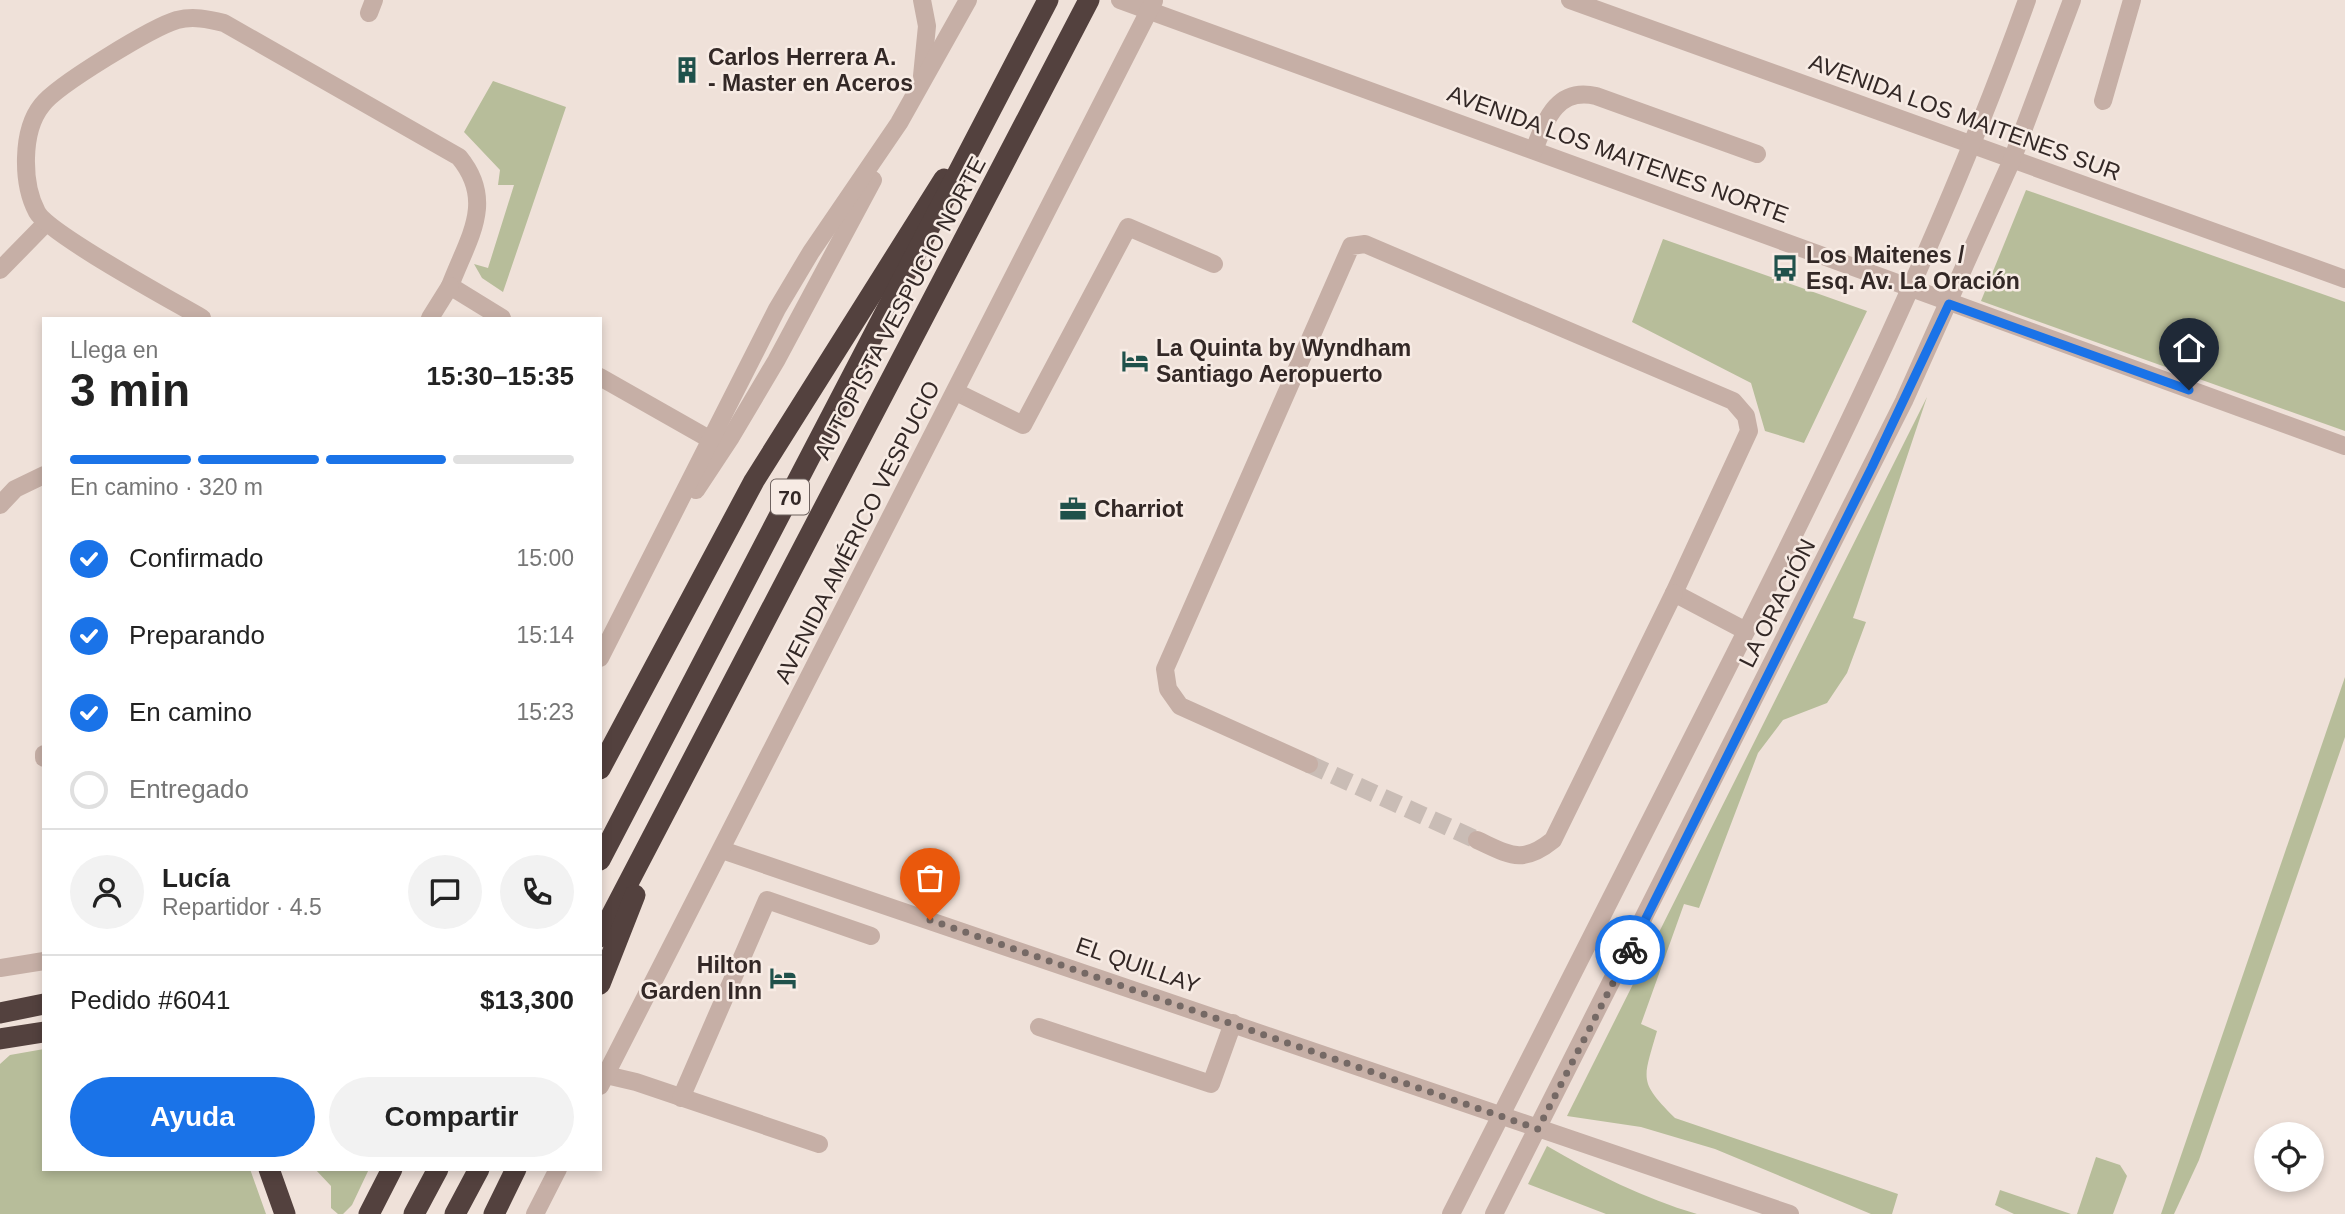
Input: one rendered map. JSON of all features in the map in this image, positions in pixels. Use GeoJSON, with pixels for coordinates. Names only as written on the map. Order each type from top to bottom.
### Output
{"type":"FeatureCollection","features":[{"type":"Feature","properties":{"kind":"highway","name":"AUTOPISTA VESPUCIO NORTE"},"geometry":{"type":"LineString","coordinates":[[602,856],[1048,0]]}},
{"type":"Feature","properties":{"kind":"highway","name":"AUTOPISTA VESPUCIO NORTE"},"geometry":{"type":"LineString","coordinates":[[602,933],[1089,0]]}},
{"type":"Feature","properties":{"kind":"highway"},"geometry":{"type":"LineString","coordinates":[[602,765],[770,453],[911,226],[980,134]]}},
{"type":"Feature","properties":{"kind":"highway"},"geometry":{"type":"LineString","coordinates":[[602,979],[676,793]]}},
{"type":"Feature","properties":{"kind":"highway"},"geometry":{"type":"LineString","coordinates":[[0,1013],[42,1004]]}},
{"type":"Feature","properties":{"kind":"highway"},"geometry":{"type":"LineString","coordinates":[[0,1039],[42,1032]]}},
{"type":"Feature","properties":{"kind":"highway"},"geometry":{"type":"LineString","coordinates":[[270,1171],[285,1214]]}},
{"type":"Feature","properties":{"kind":"highway"},"geometry":{"type":"LineString","coordinates":[[369,1214],[391,1171]]}},
{"type":"Feature","properties":{"kind":"highway"},"geometry":{"type":"LineString","coordinates":[[414,1214],[437,1171]]}},
{"type":"Feature","properties":{"kind":"highway"},"geometry":{"type":"LineString","coordinates":[[455,1214],[478,1171]]}},
{"type":"Feature","properties":{"kind":"highway"},"geometry":{"type":"LineString","coordinates":[[494,1214],[515,1171]]}},
{"type":"Feature","properties":{"kind":"street"},"geometry":{"type":"LineString","coordinates":[[920,87],[927,26],[922,0]]}},
{"type":"Feature","properties":{"kind":"street"},"geometry":{"type":"LineString","coordinates":[[672,519],[711,468],[770,371],[968,0]]}},
{"type":"Feature","properties":{"kind":"street","name":"AVENIDA LOS MAITENES NORTE"},"geometry":{"type":"LineString","coordinates":[[1120,0],[1152,5],[1534,150],[1913,287],[1949,304],[2345,446]]}},
{"type":"Feature","properties":{"kind":"street","name":"AVENIDA LOS MAITENES SUR"},"geometry":{"type":"LineString","coordinates":[[1570,0],[2345,279]]}},
{"type":"Feature","properties":{"kind":"street","name":"LA ORACIÓN"},"geometry":{"type":"LineString","coordinates":[[1451,1214],[1832,461],[1913,287],[1973,146],[2028,0]]}},
{"type":"Feature","properties":{"kind":"street","name":"LA ORACIÓN"},"geometry":{"type":"LineString","coordinates":[[1494,1214],[1815,583],[1949,304],[2012,160],[2072,0]]}},
{"type":"Feature","properties":{"kind":"street"},"geometry":{"type":"LineString","coordinates":[[2102,101],[2132,0]]}},
{"type":"Feature","properties":{"kind":"street","name":"AVENIDA AMÉRICO VESPUCIO"},"geometry":{"type":"LineString","coordinates":[[603,1081],[1152,5]]}},
{"type":"Feature","properties":{"kind":"street"},"geometry":{"type":"LineString","coordinates":[[200,317],[45,224],[31,197],[27,173],[28,141],[33,120],[42,105],[55,92],[161,26],[191,18],[207,18],[224,23],[459,157],[477,182],[478,211],[450,286],[431,317]]}},
{"type":"Feature","properties":{"kind":"street"},"geometry":{"type":"LineString","coordinates":[[1534,150],[1554,106],[1580,94],[1596,96],[1757,154]]}},
{"type":"Feature","properties":{"kind":"street"},"geometry":{"type":"LineString","coordinates":[[602,654],[793,281],[900,123]]}},
{"type":"Feature","properties":{"kind":"street"},"geometry":{"type":"LineString","coordinates":[[0,269],[45,224]]}},
{"type":"Feature","properties":{"kind":"street"},"geometry":{"type":"LineString","coordinates":[[956,392],[1023,425],[1128,227],[1214,264]]}},
{"type":"Feature","properties":{"kind":"street"},"geometry":{"type":"LineString","coordinates":[[1309,764],[1180,706],[1168,689],[1165,669],[1350,246],[1364,244],[1733,401],[1746,416],[1749,431],[1674,593],[1553,841],[1535,854],[1524,856],[1503,852],[1477,840]]}},
{"type":"Feature","properties":{"kind":"street"},"geometry":{"type":"LineString","coordinates":[[450,286],[500,317]]}},
{"type":"Feature","properties":{"kind":"street"},"geometry":{"type":"LineString","coordinates":[[602,378],[711,440]]}},
{"type":"Feature","properties":{"kind":"street"},"geometry":{"type":"LineString","coordinates":[[0,505],[15,489],[42,476]]}},
{"type":"Feature","properties":{"kind":"street"},"geometry":{"type":"LineString","coordinates":[[1674,593],[1746,631]]}},
{"type":"Feature","properties":{"kind":"street","name":"EL QUILLAY"},"geometry":{"type":"LineString","coordinates":[[722,850],[1790,1214]]}},
{"type":"Feature","properties":{"kind":"street"},"geometry":{"type":"LineString","coordinates":[[681,1098],[767,900],[871,936]]}},
{"type":"Feature","properties":{"kind":"street"},"geometry":{"type":"LineString","coordinates":[[0,968],[42,961]]}},
{"type":"Feature","properties":{"kind":"street"},"geometry":{"type":"LineString","coordinates":[[1039,1027],[1211,1084],[1233,1023]]}},
{"type":"Feature","properties":{"kind":"street"},"geometry":{"type":"LineString","coordinates":[[603,1081],[681,1098],[819,1144]]}},
{"type":"Feature","properties":{"kind":"street"},"geometry":{"type":"LineString","coordinates":[[535,1214],[557,1171]]}},
{"type":"Feature","properties":{"kind":"green space"},"geometry":{"type":"Polygon","coordinates":[[[493,81],[566,107],[503,292],[482,278],[474,264],[488,268],[514,185],[498,185],[500,170],[464,132],[493,81]]]}},
{"type":"Feature","properties":{"kind":"green space"},"geometry":{"type":"Polygon","coordinates":[[[2026,190],[2345,302],[2345,431],[1981,301],[2026,190]]]}},
{"type":"Feature","properties":{"kind":"green space"},"geometry":{"type":"Polygon","coordinates":[[[1663,239],[1867,311],[1804,443],[1765,431],[1751,383],[1632,322],[1663,239]]]}},
{"type":"Feature","properties":{"kind":"green space"},"geometry":{"type":"Polygon","coordinates":[[[1927,397],[1853,618],[1866,622],[1847,673],[1827,703],[1783,720],[1758,753],[1699,908],[1684,904],[1641,1024],[1657,1031],[1647,1070],[1649,1087],[1675,1118],[1898,1194],[1892,1214],[1871,1214],[1715,1149],[1641,1127],[1567,1116],[1927,397]]]}},
{"type":"Feature","properties":{"kind":"green space"},"geometry":{"type":"Polygon","coordinates":[[[2345,677],[2345,737],[2199,1160],[2174,1214],[2161,1214],[2345,677]]]}},
{"type":"Feature","properties":{"kind":"green space"},"geometry":{"type":"Polygon","coordinates":[[[42,1049],[42,1171],[251,1171],[266,1214],[0,1214],[0,1064],[10,1055],[42,1049]]]}},
{"type":"Feature","properties":{"kind":"green space"},"geometry":{"type":"Polygon","coordinates":[[[1547,1146],[1620,1184],[1697,1214],[1606,1214],[1528,1184],[1547,1146]]]}},
{"type":"Feature","properties":{"kind":"green space"},"geometry":{"type":"Polygon","coordinates":[[[2096,1157],[2120,1165],[2127,1176],[2113,1214],[2077,1214],[2096,1157]]]}},
{"type":"Feature","properties":{"kind":"green space"},"geometry":{"type":"Polygon","coordinates":[[[317,1171],[368,1171],[352,1205],[343,1214],[338,1214],[331,1208],[331,1186],[317,1171]]]}},
{"type":"Feature","properties":{"kind":"green space"},"geometry":{"type":"Polygon","coordinates":[[[2000,1190],[2071,1214],[2014,1214],[1995,1205],[2000,1190]]]}},
{"type":"Feature","properties":{"kind":"tunnel"},"geometry":{"type":"LineString","coordinates":[[1309,764],[1477,840]]}},
{"type":"Feature","properties":{"kind":"way so far"},"geometry":{"type":"LineString","coordinates":[[930,920],[1538,1129],[1630,950]]}},
{"type":"Feature","properties":{"kind":"place","name":"Carlos Herrera A. - Master en Aceros"},"geometry":{"type":"Point","coordinates":[687,70]}},
{"type":"Feature","properties":{"kind":"place","name":"Los Maitenes / Esq. Av. La Oración"},"geometry":{"type":"Point","coordinates":[1785,268]}},
{"type":"Feature","properties":{"kind":"place","name":"La Quinta by Wyndham Santiago Aeropuerto"},"geometry":{"type":"Point","coordinates":[1135,361]}},
{"type":"Feature","properties":{"kind":"place","name":"Charriot"},"geometry":{"type":"Point","coordinates":[1073,509]}},
{"type":"Feature","properties":{"kind":"place","name":"Hilton Garden Inn"},"geometry":{"type":"Point","coordinates":[783,978]}},
{"type":"Feature","properties":{"kind":"route"},"geometry":{"type":"LineString","coordinates":[[1630,950],[1815,583],[1949,304],[2189,390]]}}]}
